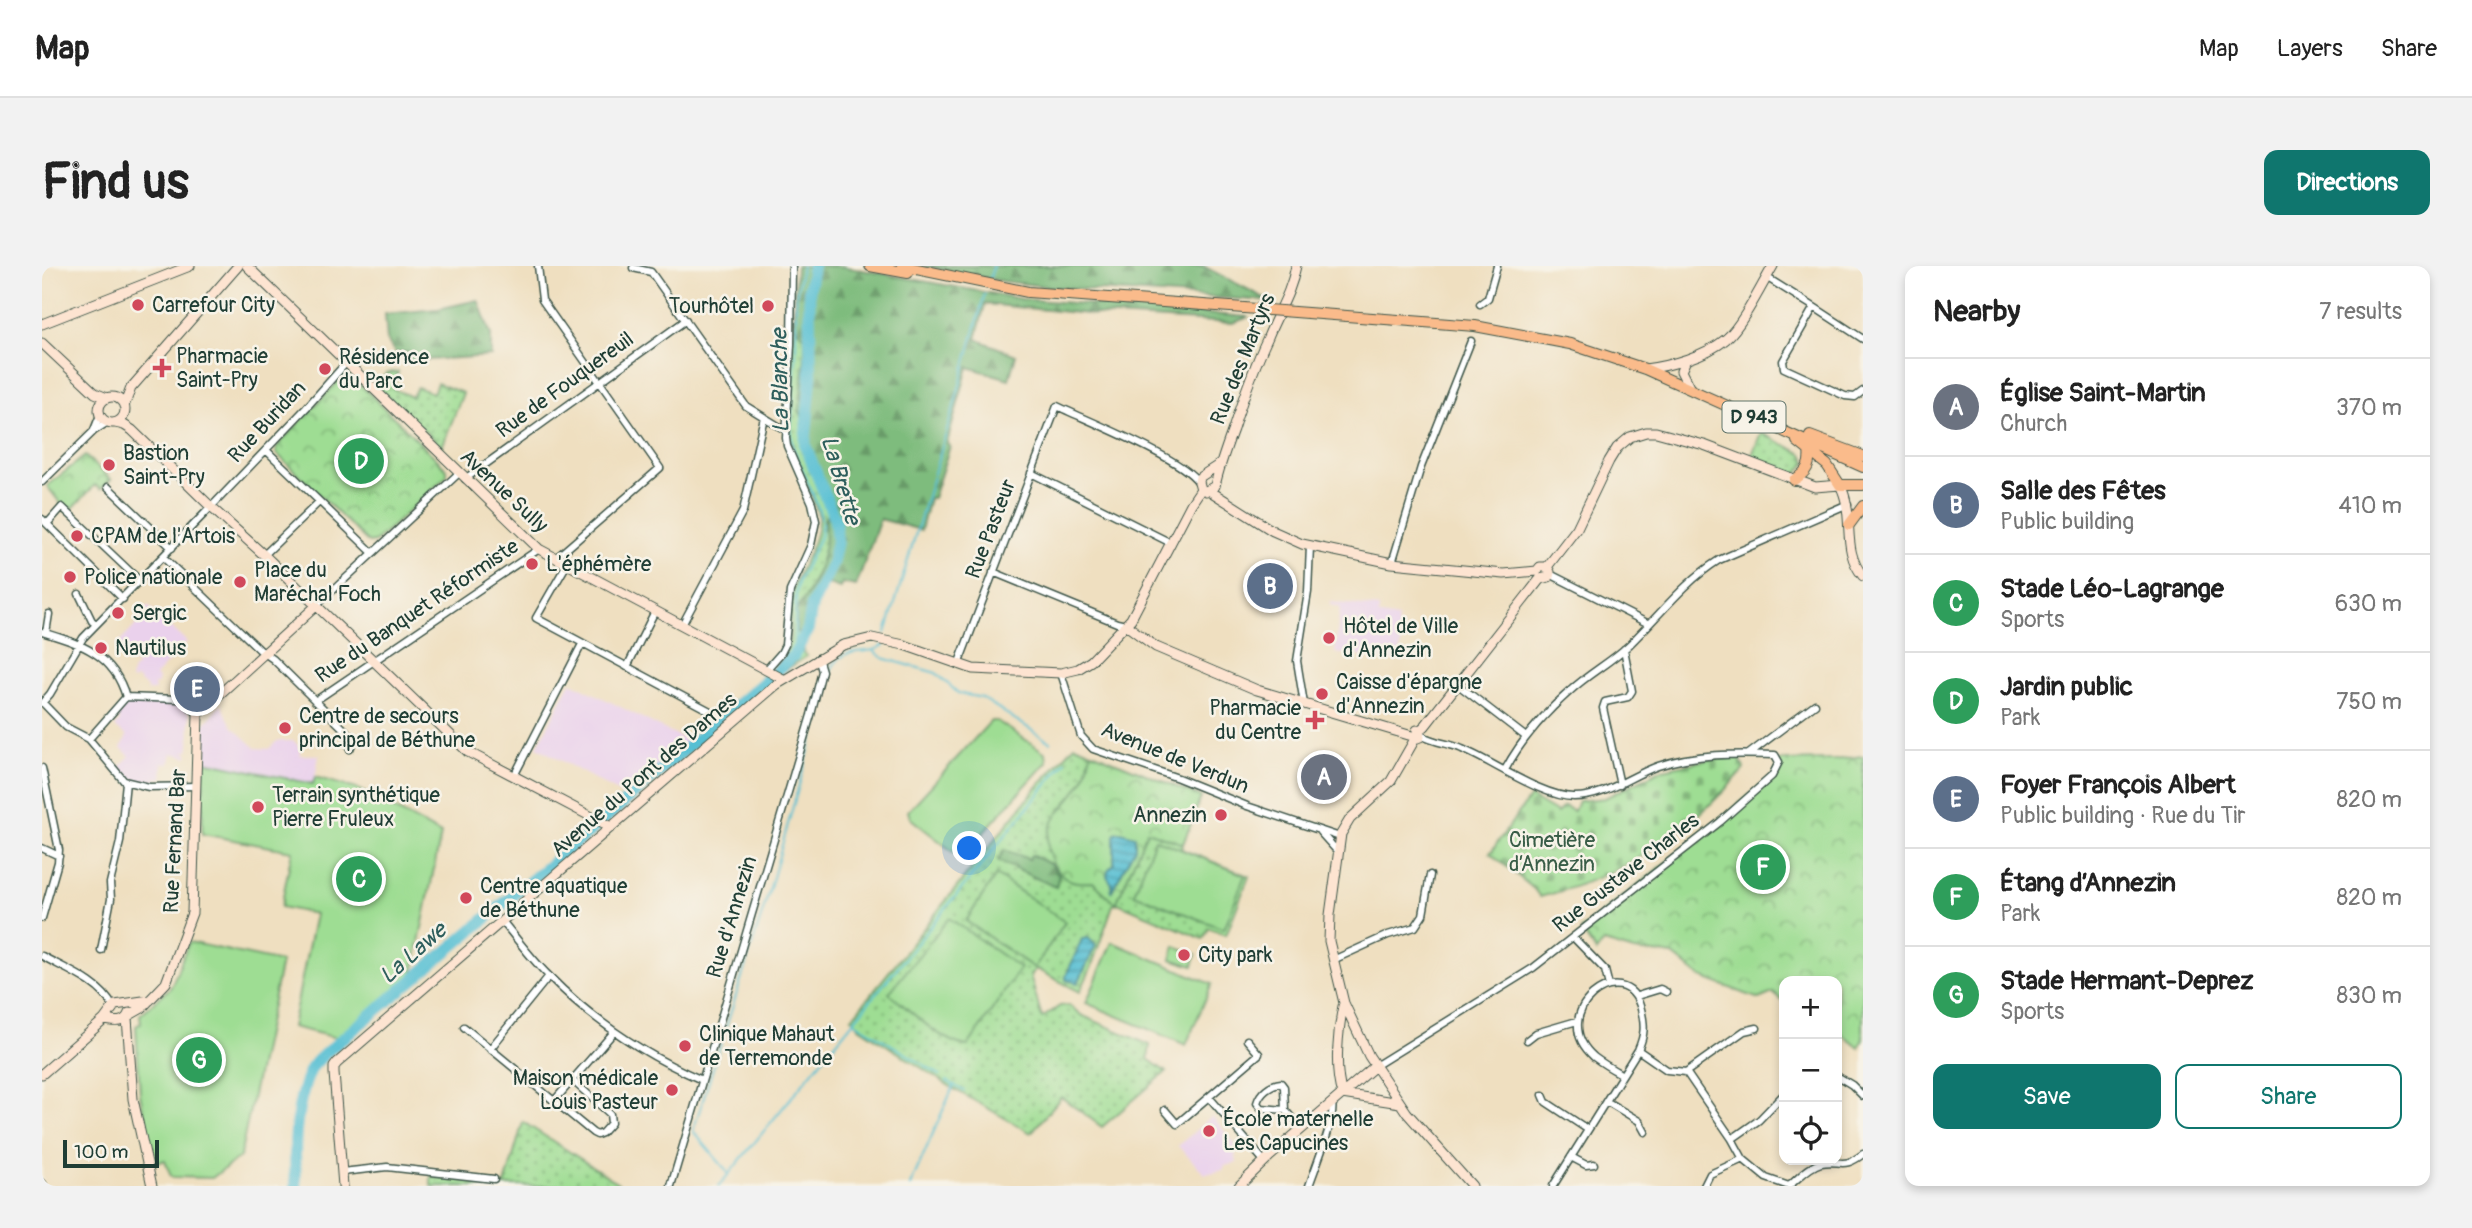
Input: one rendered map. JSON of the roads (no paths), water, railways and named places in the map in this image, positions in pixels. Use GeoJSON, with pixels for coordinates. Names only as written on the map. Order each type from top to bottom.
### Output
{"type":"FeatureCollection","features":[{"type":"Feature","properties":{"kind":"main road","name":"D 943"},"geometry":{"type":"LineString","coordinates":[[870,266],[1028,292],[1475,326],[1521,333],[1570,344],[1644,369],[1863,467]]}},
{"type":"Feature","properties":{"kind":"main road","name":"D 943"},"geometry":{"type":"LineString","coordinates":[[902,266],[961,280]]}},
{"type":"Feature","properties":{"kind":"main road"},"geometry":{"type":"LineString","coordinates":[[1789,434],[1799,432],[1863,456]]}},
{"type":"Feature","properties":{"kind":"main road"},"geometry":{"type":"LineString","coordinates":[[1789,434],[1827,465],[1840,485],[1863,485]]}},
{"type":"Feature","properties":{"kind":"main road"},"geometry":{"type":"LineString","coordinates":[[1794,480],[1806,472],[1810,461],[1808,450]]}},
{"type":"Feature","properties":{"kind":"main road"},"geometry":{"type":"LineString","coordinates":[[1849,525],[1863,506]]}},
{"type":"Feature","properties":{"kind":"street"},"geometry":{"type":"LineString","coordinates":[[42,324],[190,266]]}},
{"type":"Feature","properties":{"kind":"street"},"geometry":{"type":"LineString","coordinates":[[42,482],[93,431],[121,419],[131,388],[227,272],[238,266]]}},
{"type":"Feature","properties":{"kind":"street","name":"Avenue Sully"},"geometry":{"type":"LineString","coordinates":[[247,266],[539,549],[781,678]]}},
{"type":"Feature","properties":{"kind":"street"},"geometry":{"type":"LineString","coordinates":[[538,266],[542,300],[660,467],[660,470],[622,499],[556,558]]}},
{"type":"Feature","properties":{"kind":"street","name":"Rue des Martyrs"},"geometry":{"type":"LineString","coordinates":[[1061,673],[1078,669],[1091,661],[1126,625],[1191,504],[1220,464],[1255,366],[1293,285],[1296,266]]}},
{"type":"Feature","properties":{"kind":"street"},"geometry":{"type":"LineString","coordinates":[[1480,304],[1488,298],[1497,266]]}},
{"type":"Feature","properties":{"kind":"street"},"geometry":{"type":"LineString","coordinates":[[1644,369],[1668,365],[1720,343],[1733,331],[1773,266]]}},
{"type":"Feature","properties":{"kind":"street"},"geometry":{"type":"LineString","coordinates":[[767,670],[785,645],[790,591],[811,545],[815,528],[814,509],[787,446],[785,430],[791,344],[792,267]]}},
{"type":"Feature","properties":{"kind":"street"},"geometry":{"type":"LineString","coordinates":[[633,268],[651,272],[746,406],[785,430]]}},
{"type":"Feature","properties":{"kind":"street"},"geometry":{"type":"LineString","coordinates":[[1766,277],[1863,339]]}},
{"type":"Feature","properties":{"kind":"street"},"geometry":{"type":"LineString","coordinates":[[1814,307],[1783,361],[1784,368],[1845,397],[1855,397],[1863,391]]}},
{"type":"Feature","properties":{"kind":"street","name":"Rue de Fouquereuil"},"geometry":{"type":"LineString","coordinates":[[316,606],[462,476],[601,382],[686,320]]}},
{"type":"Feature","properties":{"kind":"street"},"geometry":{"type":"LineString","coordinates":[[1392,563],[1421,467],[1471,341]]}},
{"type":"Feature","properties":{"kind":"street"},"geometry":{"type":"LineString","coordinates":[[42,343],[94,393],[111,398],[124,410],[132,430]]}},
{"type":"Feature","properties":{"kind":"street"},"geometry":{"type":"LineString","coordinates":[[1688,358],[1680,368],[1690,389]]}},
{"type":"Feature","properties":{"kind":"street","name":"Rue Buridan"},"geometry":{"type":"LineString","coordinates":[[42,703],[78,646],[96,624],[266,450],[345,363]]}},
{"type":"Feature","properties":{"kind":"street"},"geometry":{"type":"LineString","coordinates":[[93,431],[102,402],[131,388]]}},
{"type":"Feature","properties":{"kind":"street"},"geometry":{"type":"LineString","coordinates":[[94,393],[99,412],[111,423],[124,425],[132,430],[468,752],[609,827]]}},
{"type":"Feature","properties":{"kind":"street","name":"Rue Pasteur"},"geometry":{"type":"LineString","coordinates":[[958,665],[1057,406],[1172,460],[1208,481]]}},
{"type":"Feature","properties":{"kind":"street"},"geometry":{"type":"LineString","coordinates":[[682,625],[743,511],[764,417]]}},
{"type":"Feature","properties":{"kind":"street"},"geometry":{"type":"LineString","coordinates":[[1548,570],[1577,528],[1618,448],[1630,437],[1656,432],[1704,445],[1815,488],[1840,485],[1848,504],[1848,542],[1851,558],[1863,576]]}},
{"type":"Feature","properties":{"kind":"street"},"geometry":{"type":"LineString","coordinates":[[266,450],[373,553]]}},
{"type":"Feature","properties":{"kind":"street"},"geometry":{"type":"LineString","coordinates":[[1031,473],[1171,543]]}},
{"type":"Feature","properties":{"kind":"street"},"geometry":{"type":"LineString","coordinates":[[1208,481],[1224,499],[1295,542],[1392,563],[1538,575]]}},
{"type":"Feature","properties":{"kind":"street"},"geometry":{"type":"LineString","coordinates":[[108,487],[172,548]]}},
{"type":"Feature","properties":{"kind":"street"},"geometry":{"type":"LineString","coordinates":[[264,555],[319,502]]}},
{"type":"Feature","properties":{"kind":"street"},"geometry":{"type":"LineString","coordinates":[[1505,770],[1526,737],[1570,691],[1623,649],[1701,571],[1719,560],[1848,504]]}},
{"type":"Feature","properties":{"kind":"street"},"geometry":{"type":"LineString","coordinates":[[123,598],[44,521],[62,508],[140,581]]}},
{"type":"Feature","properties":{"kind":"street"},"geometry":{"type":"LineString","coordinates":[[1304,704],[1297,660],[1308,592],[1310,546]]}},
{"type":"Feature","properties":{"kind":"street","name":"Rue du Banquet Réformiste"},"geometry":{"type":"LineString","coordinates":[[315,701],[539,549]]}},
{"type":"Feature","properties":{"kind":"street"},"geometry":{"type":"LineString","coordinates":[[163,557],[355,740],[350,749]]}},
{"type":"Feature","properties":{"kind":"street"},"geometry":{"type":"LineString","coordinates":[[567,564],[536,618],[710,711]]}},
{"type":"Feature","properties":{"kind":"street"},"geometry":{"type":"LineString","coordinates":[[1472,1186],[1399,1103],[1353,1026],[1344,1003],[1328,933],[1339,844],[1350,819],[1391,781],[1417,735],[1538,575],[1542,566],[1649,624]]}},
{"type":"Feature","properties":{"kind":"street"},"geometry":{"type":"LineString","coordinates":[[993,572],[1126,625],[1156,647],[1257,690],[1460,748],[1546,790],[1570,797],[1593,795],[1656,767],[1689,757],[1750,753],[1815,704]]}},
{"type":"Feature","properties":{"kind":"street"},"geometry":{"type":"LineString","coordinates":[[79,594],[96,624]]}},
{"type":"Feature","properties":{"kind":"street"},"geometry":{"type":"LineString","coordinates":[[126,697],[177,699],[184,701],[198,715],[316,606]]}},
{"type":"Feature","properties":{"kind":"street"},"geometry":{"type":"LineString","coordinates":[[627,667],[656,611]]}},
{"type":"Feature","properties":{"kind":"street"},"geometry":{"type":"LineString","coordinates":[[49,614],[44,632],[78,646],[85,646],[112,667],[126,697]]}},
{"type":"Feature","properties":{"kind":"street","name":"Avenue du Pont des Dames"},"geometry":{"type":"LineString","coordinates":[[343,1186],[334,1067],[781,678],[843,645],[872,638],[904,645],[958,665],[982,670],[1061,673]]}},
{"type":"Feature","properties":{"kind":"street"},"geometry":{"type":"LineString","coordinates":[[514,776],[582,644]]}},
{"type":"Feature","properties":{"kind":"street"},"geometry":{"type":"LineString","coordinates":[[1620,785],[1603,708],[1605,702],[1628,697],[1632,691],[1623,649]]}},
{"type":"Feature","properties":{"kind":"street","name":"Rue d'Annezin"},"geometry":{"type":"LineString","coordinates":[[671,1186],[811,715],[822,671],[818,658]]}},
{"type":"Feature","properties":{"kind":"street","name":"Avenue de Verdun"},"geometry":{"type":"LineString","coordinates":[[1061,673],[1081,736],[1093,749],[1320,832],[1339,844]]}},
{"type":"Feature","properties":{"kind":"street"},"geometry":{"type":"LineString","coordinates":[[1457,684],[1526,737]]}},
{"type":"Feature","properties":{"kind":"street"},"geometry":{"type":"LineString","coordinates":[[89,738],[126,697]]}},
{"type":"Feature","properties":{"kind":"street"},"geometry":{"type":"LineString","coordinates":[[42,703],[66,727],[89,738],[126,782],[149,787],[196,786]]}},
{"type":"Feature","properties":{"kind":"street","name":"Rue Fernand Bar"},"geometry":{"type":"LineString","coordinates":[[123,1019],[150,1000],[166,983],[193,909],[198,715]]}},
{"type":"Feature","properties":{"kind":"street","name":"Rue Gustave Charles"},"geometry":{"type":"LineString","coordinates":[[1375,1066],[1523,974],[1720,822],[1772,776],[1779,761],[1775,755],[1750,753]]}},
{"type":"Feature","properties":{"kind":"street"},"geometry":{"type":"LineString","coordinates":[[42,768],[59,856],[42,918]]}},
{"type":"Feature","properties":{"kind":"street"},"geometry":{"type":"LineString","coordinates":[[102,950],[111,899],[110,883],[120,842],[126,782]]}},
{"type":"Feature","properties":{"kind":"street","name":"Avenue de Verdun"},"geometry":{"type":"LineString","coordinates":[[1320,832],[1339,844]]}},
{"type":"Feature","properties":{"kind":"street"},"geometry":{"type":"LineString","coordinates":[[42,848],[59,856]]}},
{"type":"Feature","properties":{"kind":"street"},"geometry":{"type":"LineString","coordinates":[[1333,960],[1388,935],[1415,927],[1423,915],[1430,875]]}},
{"type":"Feature","properties":{"kind":"street"},"geometry":{"type":"LineString","coordinates":[[502,921],[550,976],[614,1032],[655,1058],[702,1080]]}},
{"type":"Feature","properties":{"kind":"street"},"geometry":{"type":"LineString","coordinates":[[1573,937],[1605,970],[1609,986]]}},
{"type":"Feature","properties":{"kind":"street"},"geometry":{"type":"LineString","coordinates":[[42,956],[97,989],[115,1007],[127,1008],[123,1019],[127,1031],[133,1099],[152,1186]]}},
{"type":"Feature","properties":{"kind":"street"},"geometry":{"type":"LineString","coordinates":[[490,1049],[550,976]]}},
{"type":"Feature","properties":{"kind":"street"},"geometry":{"type":"LineString","coordinates":[[1553,1186],[1644,1037],[1645,1026],[1637,996],[1627,987],[1609,986],[1595,991],[1585,1002],[1577,1021],[1584,1045],[1594,1056],[1621,1074]]}},
{"type":"Feature","properties":{"kind":"street"},"geometry":{"type":"LineString","coordinates":[[1637,996],[1660,989],[1666,992]]}},
{"type":"Feature","properties":{"kind":"street"},"geometry":{"type":"LineString","coordinates":[[42,1074],[104,1020],[115,1007],[150,1000]]}},
{"type":"Feature","properties":{"kind":"street"},"geometry":{"type":"LineString","coordinates":[[1342,1094],[1339,1083],[1339,1044],[1344,1003]]}},
{"type":"Feature","properties":{"kind":"street"},"geometry":{"type":"LineString","coordinates":[[115,1007],[111,1016],[123,1019]]}},
{"type":"Feature","properties":{"kind":"street"},"geometry":{"type":"LineString","coordinates":[[104,1020],[123,1019]]}},
{"type":"Feature","properties":{"kind":"street"},"geometry":{"type":"LineString","coordinates":[[1527,1040],[1536,1032],[1577,1021]]}},
{"type":"Feature","properties":{"kind":"street"},"geometry":{"type":"LineString","coordinates":[[464,1027],[597,1135],[607,1128],[612,1118],[572,1080]]}},
{"type":"Feature","properties":{"kind":"street"},"geometry":{"type":"LineString","coordinates":[[1638,1050],[1667,1070],[1686,1072],[1744,1031],[1757,1028]]}},
{"type":"Feature","properties":{"kind":"street"},"geometry":{"type":"LineString","coordinates":[[554,1101],[614,1032]]}},
{"type":"Feature","properties":{"kind":"street"},"geometry":{"type":"LineString","coordinates":[[1165,1110],[1177,1124],[1209,1097],[1259,1054],[1247,1040]]}},
{"type":"Feature","properties":{"kind":"street"},"geometry":{"type":"LineString","coordinates":[[1239,1186],[1264,1161],[1375,1066]]}},
{"type":"Feature","properties":{"kind":"street"},"geometry":{"type":"LineString","coordinates":[[1686,1072],[1743,1159],[1766,1178],[1789,1186],[1811,1168],[1823,1163],[1852,1162],[1863,1154]]}},
{"type":"Feature","properties":{"kind":"street"},"geometry":{"type":"LineString","coordinates":[[1842,1079],[1863,1096]]}},
{"type":"Feature","properties":{"kind":"street"},"geometry":{"type":"LineString","coordinates":[[1285,1110],[1261,1108],[1256,1103],[1259,1096],[1273,1084],[1281,1083],[1284,1087],[1285,1110],[1301,1129]]}},
{"type":"Feature","properties":{"kind":"street"},"geometry":{"type":"LineString","coordinates":[[1387,1100],[1391,1091]]}},
{"type":"Feature","properties":{"kind":"street"},"geometry":{"type":"LineString","coordinates":[[1342,1094],[1399,1103]]}},
{"type":"Feature","properties":{"kind":"street"},"geometry":{"type":"LineString","coordinates":[[1543,1095],[1545,1102],[1587,1129]]}},
{"type":"Feature","properties":{"kind":"street"},"geometry":{"type":"LineString","coordinates":[[1209,1097],[1264,1161]]}},
{"type":"Feature","properties":{"kind":"street"},"geometry":{"type":"LineString","coordinates":[[1732,1139],[1759,1120],[1779,1099]]}},
{"type":"Feature","properties":{"kind":"street"},"geometry":{"type":"LineString","coordinates":[[1605,1101],[1639,1121],[1645,1132]]}},
{"type":"Feature","properties":{"kind":"street"},"geometry":{"type":"LineString","coordinates":[[1309,1186],[1331,1119],[1334,1107],[1332,1102]]}},
{"type":"Feature","properties":{"kind":"street"},"geometry":{"type":"LineString","coordinates":[[1571,1157],[1586,1165],[1594,1164]]}},
{"type":"Feature","properties":{"kind":"street"},"geometry":{"type":"LineString","coordinates":[[1704,1186],[1710,1174],[1743,1159]]}},
{"type":"Feature","properties":{"kind":"street"},"geometry":{"type":"LineString","coordinates":[[342,1172],[387,1167],[494,1178]]}},
{"type":"Feature","properties":{"kind":"water"},"geometry":{"type":"Polygon","coordinates":[[[356,444],[364,451],[367,464],[350,471],[346,478],[336,471],[336,462],[345,448],[356,444]]]}},
{"type":"Feature","properties":{"kind":"water"},"geometry":{"type":"Polygon","coordinates":[[[1115,833],[1135,836],[1135,848],[1111,892],[1108,870],[1114,864],[1115,833]]]}},
{"type":"Feature","properties":{"kind":"water"},"geometry":{"type":"Polygon","coordinates":[[[1088,938],[1096,945],[1078,983],[1066,980],[1082,939],[1088,938]]]}},
{"type":"Feature","properties":{"kind":"waterway","name":"La Blanche"},"geometry":{"type":"LineString","coordinates":[[794,655],[798,582],[820,537],[822,523],[819,509],[793,447],[791,429],[796,353],[796,296],[802,266]]}},
{"type":"Feature","properties":{"kind":"waterway","name":"La Lawe"},"geometry":{"type":"LineString","coordinates":[[296,1186],[295,1142],[298,1113],[305,1085],[316,1062],[607,817],[794,655],[808,629],[812,605],[832,564],[837,541],[835,520],[805,445],[811,377],[809,288],[813,266]]}},
{"type":"Feature","properties":{"kind":"waterway"},"geometry":{"type":"LineString","coordinates":[[990,278],[993,266]]}},
{"type":"Feature","properties":{"kind":"waterway"},"geometry":{"type":"LineString","coordinates":[[886,633],[985,293]]}},
{"type":"Feature","properties":{"kind":"waterway"},"geometry":{"type":"LineString","coordinates":[[728,1175],[693,1131],[768,895],[832,668],[838,660],[850,653],[871,651],[884,645]]}},
{"type":"Feature","properties":{"kind":"waterway"},"geometry":{"type":"LineString","coordinates":[[874,651],[883,658],[936,673],[958,693],[982,698],[1050,742]]}},
{"type":"Feature","properties":{"kind":"waterway"},"geometry":{"type":"LineString","coordinates":[[719,1186],[1066,761]]}},
{"type":"Feature","properties":{"kind":"waterway"},"geometry":{"type":"LineString","coordinates":[[855,1022],[940,1075]]}},
{"type":"Feature","properties":{"kind":"waterway"},"geometry":{"type":"LineString","coordinates":[[947,1081],[964,1091]]}},
{"type":"Feature","properties":{"kind":"waterway"},"geometry":{"type":"LineString","coordinates":[[910,1186],[954,1085]]}},
{"type":"Feature","properties":{"kind":"place","name":"Carrefour City"},"geometry":{"type":"Point","coordinates":[138,305]}},
{"type":"Feature","properties":{"kind":"place","name":"Tourhôtel"},"geometry":{"type":"Point","coordinates":[768,306]}},
{"type":"Feature","properties":{"kind":"place","name":"Pharmacie Saint-Pry"},"geometry":{"type":"Point","coordinates":[162,368]}},
{"type":"Feature","properties":{"kind":"place","name":"Résidence du Parc"},"geometry":{"type":"Point","coordinates":[325,369]}},
{"type":"Feature","properties":{"kind":"place","name":"Jardin public"},"geometry":{"type":"Point","coordinates":[361,461]}},
{"type":"Feature","properties":{"kind":"place","name":"Bastion Saint-Pry"},"geometry":{"type":"Point","coordinates":[109,465]}},
{"type":"Feature","properties":{"kind":"place","name":"CPAM de l'Artois"},"geometry":{"type":"Point","coordinates":[77,536]}},
{"type":"Feature","properties":{"kind":"place","name":"L'éphémère"},"geometry":{"type":"Point","coordinates":[532,564]}},
{"type":"Feature","properties":{"kind":"place","name":"Police nationale"},"geometry":{"type":"Point","coordinates":[70,577]}},
{"type":"Feature","properties":{"kind":"place","name":"Place du Maréchal Foch"},"geometry":{"type":"Point","coordinates":[240,582]}},
{"type":"Feature","properties":{"kind":"place","name":"Salle des Fêtes"},"geometry":{"type":"Point","coordinates":[1270,586]}},
{"type":"Feature","properties":{"kind":"place","name":"Sergic"},"geometry":{"type":"Point","coordinates":[118,613]}},
{"type":"Feature","properties":{"kind":"place","name":"Hôtel de Ville d'Annezin"},"geometry":{"type":"Point","coordinates":[1329,638]}},
{"type":"Feature","properties":{"kind":"place","name":"Nautilus"},"geometry":{"type":"Point","coordinates":[101,648]}},
{"type":"Feature","properties":{"kind":"place","name":"Foyer François Albert"},"geometry":{"type":"Point","coordinates":[197,689]}},
{"type":"Feature","properties":{"kind":"place","name":"Caisse d'épargne d'Annezin"},"geometry":{"type":"Point","coordinates":[1322,694]}},
{"type":"Feature","properties":{"kind":"place","name":"Pharmacie du Centre"},"geometry":{"type":"Point","coordinates":[1315,720]}},
{"type":"Feature","properties":{"kind":"place","name":"Centre de secours principal de Béthune"},"geometry":{"type":"Point","coordinates":[285,728]}},
{"type":"Feature","properties":{"kind":"place","name":"Église Saint-Martin"},"geometry":{"type":"Point","coordinates":[1324,777]}},
{"type":"Feature","properties":{"kind":"place","name":"Terrain synthétique Pierre Fruleux"},"geometry":{"type":"Point","coordinates":[258,807]}},
{"type":"Feature","properties":{"kind":"place","name":"Annezin"},"geometry":{"type":"Point","coordinates":[1221,815]}},
{"type":"Feature","properties":{"kind":"place","name":"Étang d’Annezin"},"geometry":{"type":"Point","coordinates":[1763,867]}},
{"type":"Feature","properties":{"kind":"place","name":"Stade Léo-Lagrange"},"geometry":{"type":"Point","coordinates":[359,879]}},
{"type":"Feature","properties":{"kind":"place","name":"Centre aquatique de Béthune"},"geometry":{"type":"Point","coordinates":[466,898]}},
{"type":"Feature","properties":{"kind":"place","name":"City park"},"geometry":{"type":"Point","coordinates":[1184,955]}},
{"type":"Feature","properties":{"kind":"place","name":"Clinique Mahaut de Terremonde"},"geometry":{"type":"Point","coordinates":[685,1046]}},
{"type":"Feature","properties":{"kind":"place","name":"Stade Hermant-Deprez"},"geometry":{"type":"Point","coordinates":[199,1060]}},
{"type":"Feature","properties":{"kind":"place","name":"Maison médicale Louis Pasteur"},"geometry":{"type":"Point","coordinates":[672,1090]}},
{"type":"Feature","properties":{"kind":"place","name":"École maternelle Les Capucines"},"geometry":{"type":"Point","coordinates":[1209,1131]}},
{"type":"Feature","properties":{"kind":"water label","name":"La Brette"},"geometry":{"type":"Point","coordinates":[841,480]}},
{"type":"Feature","properties":{"kind":"park label","name":"Cimetière d’Annezin"},"geometry":{"type":"Point","coordinates":[1552,852]}}]}
